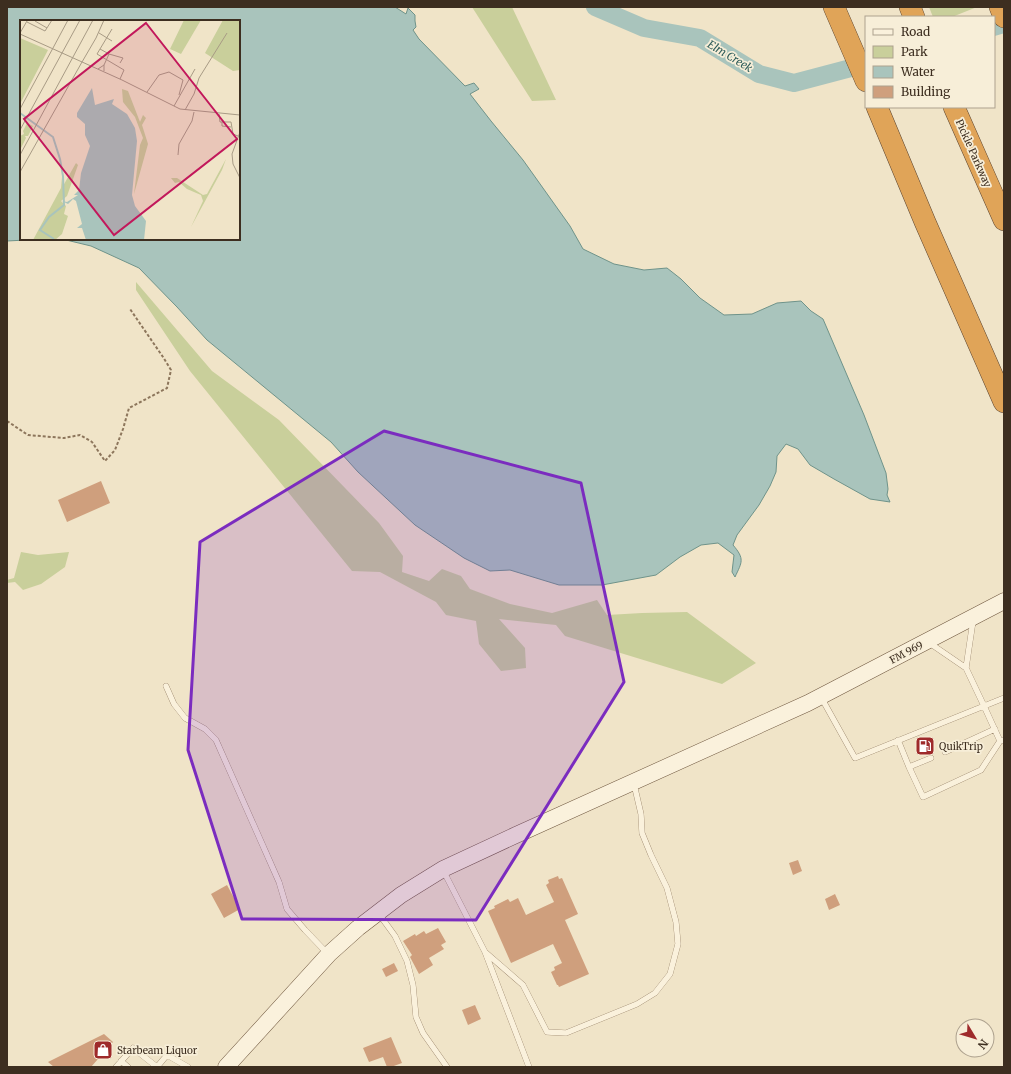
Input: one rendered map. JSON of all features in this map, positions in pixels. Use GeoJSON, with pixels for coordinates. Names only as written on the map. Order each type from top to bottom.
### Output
{"type":"FeatureCollection","features":[{"type":"Feature","properties":{"kind":"highway"},"geometry":{"type":"LineString","coordinates":[[834,7],[865,79]]}},
{"type":"Feature","properties":{"kind":"highway"},"geometry":{"type":"LineString","coordinates":[[1000,7],[1004,17]]}},
{"type":"Feature","properties":{"kind":"highway"},"geometry":{"type":"LineString","coordinates":[[877,108],[925,222],[1004,402]]}},
{"type":"Feature","properties":{"kind":"highway","name":"Pickle Parkway"},"geometry":{"type":"LineString","coordinates":[[955,110],[1004,220]]}},
{"type":"Feature","properties":{"kind":"main road","name":"FM 969"},"geometry":{"type":"LineString","coordinates":[[226,1067],[329,954],[378,912],[401,895],[443,869],[814,700],[1004,601]]}},
{"type":"Feature","properties":{"kind":"lane"},"geometry":{"type":"LineString","coordinates":[[966,668],[973,618]]}},
{"type":"Feature","properties":{"kind":"lane"},"geometry":{"type":"LineString","coordinates":[[898,740],[923,797],[981,770],[1002,740],[995,729],[966,668],[926,641]]}},
{"type":"Feature","properties":{"kind":"lane"},"geometry":{"type":"LineString","coordinates":[[166,686],[174,704],[185,718],[205,729],[216,740],[279,882],[286,909],[329,954]]}},
{"type":"Feature","properties":{"kind":"lane"},"geometry":{"type":"LineString","coordinates":[[814,700],[855,758],[1004,698]]}},
{"type":"Feature","properties":{"kind":"lane"},"geometry":{"type":"LineString","coordinates":[[945,752],[995,729]]}},
{"type":"Feature","properties":{"kind":"lane"},"geometry":{"type":"LineString","coordinates":[[909,767],[931,758]]}},
{"type":"Feature","properties":{"kind":"lane"},"geometry":{"type":"LineString","coordinates":[[485,952],[523,985],[547,1032],[566,1033],[637,1004],[655,992],[670,974],[678,944],[676,922],[667,888],[642,833],[641,814],[634,782]]}},
{"type":"Feature","properties":{"kind":"lane"},"geometry":{"type":"LineString","coordinates":[[443,869],[485,952],[529,1067]]}},
{"type":"Feature","properties":{"kind":"lane"},"geometry":{"type":"LineString","coordinates":[[378,912],[395,936],[407,962],[413,984],[416,1017],[423,1033],[448,1067]]}},
{"type":"Feature","properties":{"kind":"lane"},"geometry":{"type":"LineString","coordinates":[[116,1067],[133,1048],[157,1067],[167,1055],[188,1067]]}},
{"type":"Feature","properties":{"kind":"lane"},"geometry":{"type":"LineString","coordinates":[[121,1061],[128,1067]]}},
{"type":"Feature","properties":{"kind":"path"},"geometry":{"type":"LineString","coordinates":[[7,421],[28,435],[64,438],[80,435],[92,442],[105,461],[115,450],[129,408],[167,388],[171,370],[130,309]]}},
{"type":"Feature","properties":{"kind":"highlighted area"},"geometry":{"type":"Polygon","coordinates":[[[384,431],[581,483],[624,682],[476,920],[242,919],[188,750],[200,542],[384,431]]]}},
{"type":"Feature","properties":{"kind":"green space"},"geometry":{"type":"Polygon","coordinates":[[[472,7],[512,7],[556,100],[532,101],[472,7]]]}},
{"type":"Feature","properties":{"kind":"green space"},"geometry":{"type":"Polygon","coordinates":[[[929,7],[977,7],[954,16],[933,16],[929,7]]]}},
{"type":"Feature","properties":{"kind":"green space"},"geometry":{"type":"Polygon","coordinates":[[[136,282],[212,371],[279,420],[379,523],[403,556],[402,572],[429,581],[442,569],[461,576],[470,589],[510,604],[552,613],[597,600],[607,615],[687,612],[756,663],[722,684],[565,636],[556,625],[499,619],[525,648],[526,668],[501,671],[479,644],[476,621],[446,615],[436,602],[380,572],[352,571],[190,371],[136,290],[136,282]]]}},
{"type":"Feature","properties":{"kind":"green space"},"geometry":{"type":"Polygon","coordinates":[[[21,552],[38,555],[69,552],[65,567],[41,584],[23,590],[15,582],[7,583],[7,580],[14,578],[21,552]]]}},
{"type":"Feature","properties":{"kind":"water"},"geometry":{"type":"Polygon","coordinates":[[[7,7],[395,7],[406,14],[408,8],[415,15],[416,27],[413,30],[419,39],[465,86],[474,83],[479,89],[470,94],[523,160],[570,226],[583,249],[614,264],[644,270],[667,268],[681,279],[700,298],[724,315],[752,314],[777,303],[801,301],[811,311],[823,319],[864,415],[886,473],[888,489],[887,495],[890,502],[870,499],[834,479],[810,465],[798,449],[786,444],[777,456],[776,472],[770,486],[759,505],[737,535],[733,545],[741,557],[741,564],[735,577],[732,572],[734,555],[718,543],[701,545],[680,557],[656,575],[602,585],[559,585],[510,570],[490,571],[464,558],[415,525],[358,472],[331,442],[207,340],[139,268],[91,246],[66,240],[240,240],[240,20],[20,20],[20,240],[26,240],[7,241],[7,7]]]}},
{"type":"Feature","properties":{"kind":"building"},"geometry":{"type":"Polygon","coordinates":[[[101,481],[110,503],[67,522],[58,500],[101,481]]]}},
{"type":"Feature","properties":{"kind":"building"},"geometry":{"type":"Polygon","coordinates":[[[798,860],[802,871],[793,875],[789,863],[798,860]]]}},
{"type":"Feature","properties":{"kind":"building"},"geometry":{"type":"Polygon","coordinates":[[[558,876],[559,879],[562,878],[578,914],[565,920],[589,974],[559,987],[551,972],[555,970],[554,967],[562,963],[553,944],[511,963],[488,911],[495,908],[494,906],[508,899],[510,902],[518,898],[526,915],[554,902],[546,885],[549,883],[548,880],[558,876]]]}},
{"type":"Feature","properties":{"kind":"building"},"geometry":{"type":"Polygon","coordinates":[[[227,885],[240,909],[224,918],[211,894],[227,885]]]}},
{"type":"Feature","properties":{"kind":"building"},"geometry":{"type":"Polygon","coordinates":[[[835,894],[840,905],[829,910],[825,899],[835,894]]]}},
{"type":"Feature","properties":{"kind":"building"},"geometry":{"type":"Polygon","coordinates":[[[438,928],[446,942],[441,945],[444,949],[429,958],[433,965],[419,974],[410,957],[412,955],[403,941],[415,934],[416,936],[424,931],[426,934],[438,928]]]}},
{"type":"Feature","properties":{"kind":"building"},"geometry":{"type":"Polygon","coordinates":[[[394,963],[398,971],[386,977],[382,969],[394,963]]]}},
{"type":"Feature","properties":{"kind":"building"},"geometry":{"type":"Polygon","coordinates":[[[475,1005],[481,1019],[468,1025],[462,1010],[475,1005]]]}},
{"type":"Feature","properties":{"kind":"building"},"geometry":{"type":"Polygon","coordinates":[[[104,1034],[113,1042],[91,1067],[54,1067],[48,1062],[104,1034]]]}},
{"type":"Feature","properties":{"kind":"building"},"geometry":{"type":"Polygon","coordinates":[[[391,1037],[402,1063],[387,1067],[383,1057],[369,1062],[363,1048],[391,1037]]]}},
{"type":"Feature","properties":{"kind":"waterway","name":"Elm Creek"},"geometry":{"type":"LineString","coordinates":[[595,7],[644,28],[700,38],[759,74],[794,83],[865,64]]}},
{"type":"Feature","properties":{"kind":"waterway","name":"Elm Creek"},"geometry":{"type":"LineString","coordinates":[[995,27],[1004,24]]}},
{"type":"Feature","properties":{"kind":"place","name":"QuikTrip"},"geometry":{"type":"Point","coordinates":[925,746]}},
{"type":"Feature","properties":{"kind":"place","name":"Starbeam Liquor"},"geometry":{"type":"Point","coordinates":[103,1050]}}]}
